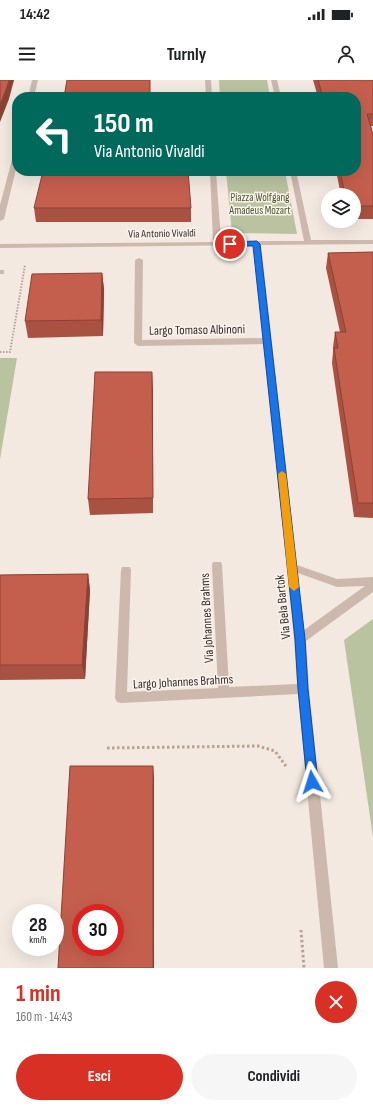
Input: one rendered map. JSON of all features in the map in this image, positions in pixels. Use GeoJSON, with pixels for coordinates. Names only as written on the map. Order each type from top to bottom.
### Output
{"type":"FeatureCollection","features":[{"type":"Feature","properties":{"kind":"street"},"geometry":{"type":"LineString","coordinates":[[32,92],[35,80]]}},
{"type":"Feature","properties":{"kind":"street"},"geometry":{"type":"LineString","coordinates":[[208,80],[209,92]]}},
{"type":"Feature","properties":{"kind":"street"},"geometry":{"type":"LineString","coordinates":[[274,80],[277,92]]}},
{"type":"Feature","properties":{"kind":"street"},"geometry":{"type":"LineString","coordinates":[[0,219],[12,172]]}},
{"type":"Feature","properties":{"kind":"street"},"geometry":{"type":"LineString","coordinates":[[213,176],[217,244]]}},
{"type":"Feature","properties":{"kind":"street"},"geometry":{"type":"LineString","coordinates":[[294,176],[308,243]]}},
{"type":"Feature","properties":{"kind":"street","name":"Via Antonio Vivaldi"},"geometry":{"type":"LineString","coordinates":[[0,246],[373,242]]}},
{"type":"Feature","properties":{"kind":"street","name":"Via Bela Bartok"},"geometry":{"type":"LineString","coordinates":[[257,244],[300,639],[303,689],[331,968]]}},
{"type":"Feature","properties":{"kind":"street","name":"Largo Tomaso Albinoni"},"geometry":{"type":"LineString","coordinates":[[139,260],[138,343],[267,341]]}},
{"type":"Feature","properties":{"kind":"street","name":"Via Johannes Brahms"},"geometry":{"type":"LineString","coordinates":[[217,565],[224,694]]}},
{"type":"Feature","properties":{"kind":"street"},"geometry":{"type":"LineString","coordinates":[[292,567],[337,583],[373,581]]}},
{"type":"Feature","properties":{"kind":"street","name":"Largo Johannes Brahms"},"geometry":{"type":"LineString","coordinates":[[126,570],[121,698],[303,689]]}},
{"type":"Feature","properties":{"kind":"street"},"geometry":{"type":"LineString","coordinates":[[300,639],[373,586]]}},
{"type":"Feature","properties":{"kind":"path"},"geometry":{"type":"LineString","coordinates":[[0,352],[10,352],[25,264]]}},
{"type":"Feature","properties":{"kind":"path"},"geometry":{"type":"LineString","coordinates":[[107,748],[267,747],[275,751],[285,764],[287,771]]}},
{"type":"Feature","properties":{"kind":"path"},"geometry":{"type":"LineString","coordinates":[[300,929],[304,968]]}},
{"type":"Feature","properties":{"kind":"green space"},"geometry":{"type":"Polygon","coordinates":[[[219,80],[267,80],[269,92],[220,92],[219,80]]]}},
{"type":"Feature","properties":{"kind":"green space","name":"Piazza Wolfgang Amadeus Mozart"},"geometry":{"type":"Polygon","coordinates":[[[226,176],[286,176],[297,234],[232,233],[226,176]]]}},
{"type":"Feature","properties":{"kind":"green space"},"geometry":{"type":"Polygon","coordinates":[[[0,358],[17,358],[0,459],[0,358]]]}},
{"type":"Feature","properties":{"kind":"green space"},"geometry":{"type":"Polygon","coordinates":[[[373,619],[373,837],[344,640],[373,619]]]}},
{"type":"Feature","properties":{"kind":"building"},"geometry":{"type":"Polygon","coordinates":[[[0,80],[9,80],[0,105],[0,80]]]}},
{"type":"Feature","properties":{"kind":"building"},"geometry":{"type":"Polygon","coordinates":[[[67,80],[150,80],[150,92],[65,92],[67,80]]]}},
{"type":"Feature","properties":{"kind":"building"},"geometry":{"type":"Polygon","coordinates":[[[318,80],[373,80],[373,114],[367,114],[373,135],[373,206],[361,206],[361,188],[344,188],[341,176],[361,176],[361,92],[322,92],[318,80]]]}},
{"type":"Feature","properties":{"kind":"building"},"geometry":{"type":"Polygon","coordinates":[[[42,176],[188,176],[191,208],[34,208],[42,176]]]}},
{"type":"Feature","properties":{"kind":"building"},"geometry":{"type":"Polygon","coordinates":[[[373,252],[373,503],[358,503],[334,348],[338,348],[335,332],[346,332],[328,253],[373,252]]]}},
{"type":"Feature","properties":{"kind":"building"},"geometry":{"type":"Polygon","coordinates":[[[102,273],[101,320],[25,321],[32,274],[102,273]]]}},
{"type":"Feature","properties":{"kind":"building"},"geometry":{"type":"Polygon","coordinates":[[[95,372],[152,372],[153,498],[88,499],[95,372]]]}},
{"type":"Feature","properties":{"kind":"building"},"geometry":{"type":"Polygon","coordinates":[[[88,574],[82,665],[0,665],[0,575],[88,574]]]}},
{"type":"Feature","properties":{"kind":"building"},"geometry":{"type":"Polygon","coordinates":[[[70,766],[153,766],[153,968],[58,968],[59,956],[64,956],[64,904],[62,904],[70,766]]]}},
{"type":"Feature","properties":{"kind":"slow traffic"},"geometry":{"type":"LineString","coordinates":[[282,474],[294,587]]}},
{"type":"Feature","properties":{"kind":"route"},"geometry":{"type":"LineString","coordinates":[[230,244],[257,244],[300,639],[312,782]]}}]}
